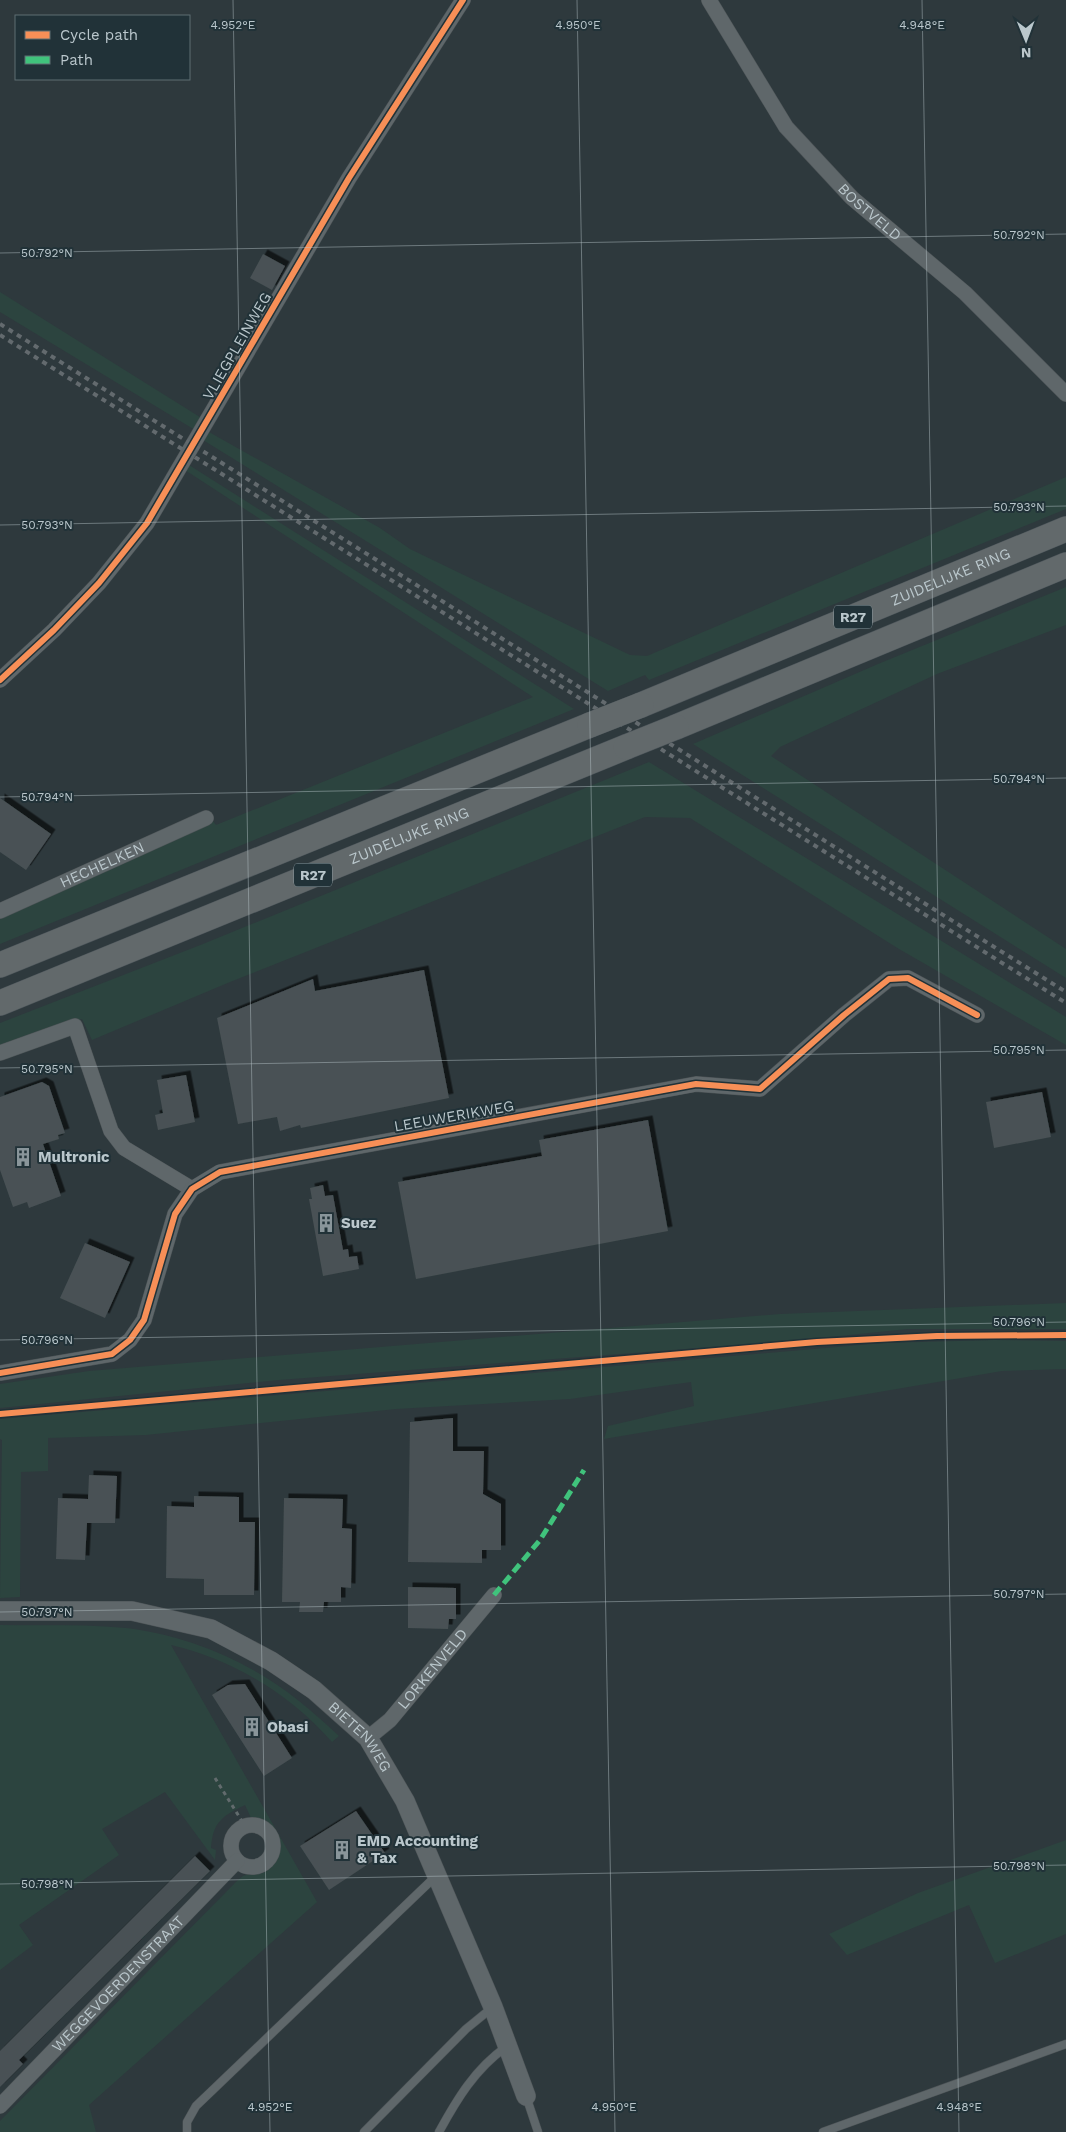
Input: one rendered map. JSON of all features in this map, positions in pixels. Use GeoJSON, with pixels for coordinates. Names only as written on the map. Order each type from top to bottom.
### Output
{"type":"FeatureCollection","features":[{"type":"Feature","properties":{"kind":"highway","name":"ZUIDELIJKE RING"},"geometry":{"type":"LineString","coordinates":[[0,965],[640,705],[1066,529]]}},
{"type":"Feature","properties":{"kind":"highway","name":"ZUIDELIJKE RING"},"geometry":{"type":"LineString","coordinates":[[0,1002],[676,727],[1066,565]]}},
{"type":"Feature","properties":{"kind":"street","name":"VLIEGPLEINWEG"},"geometry":{"type":"LineString","coordinates":[[0,680],[54,630],[100,582],[147,523],[349,178],[463,0]]}},
{"type":"Feature","properties":{"kind":"street","name":"BOSTVELD"},"geometry":{"type":"LineString","coordinates":[[708,0],[786,127],[852,198],[965,293],[1066,394]]}},
{"type":"Feature","properties":{"kind":"street","name":"HECHELKEN"},"geometry":{"type":"LineString","coordinates":[[0,911],[206,818]]}},
{"type":"Feature","properties":{"kind":"street","name":"LEEUWERIKWEG"},"geometry":{"type":"LineString","coordinates":[[0,1373],[112,1354],[130,1340],[144,1320],[175,1214],[192,1188],[220,1172],[696,1084],[760,1089],[844,1015],[889,979],[908,978],[977,1015]]}},
{"type":"Feature","properties":{"kind":"street"},"geometry":{"type":"LineString","coordinates":[[0,1053],[75,1026],[111,1131],[124,1148],[192,1188]]}},
{"type":"Feature","properties":{"kind":"street","name":"LORKENVELD"},"geometry":{"type":"LineString","coordinates":[[368,1738],[390,1720],[494,1594]]}},
{"type":"Feature","properties":{"kind":"street","name":"BIETENWEG"},"geometry":{"type":"LineString","coordinates":[[0,1611],[132,1611],[211,1629],[271,1662],[314,1690],[368,1738],[405,1801],[493,2008],[526,2096]]}},
{"type":"Feature","properties":{"kind":"street"},"geometry":{"type":"LineString","coordinates":[[255,1825],[267,1831],[271,1837],[272,1852],[264,1863],[258,1866],[250,1867],[237,1861],[230,1850],[230,1843],[236,1831],[245,1826],[255,1825]]}},
{"type":"Feature","properties":{"kind":"street","name":"WEGGEVOERDENSTRAAT"},"geometry":{"type":"LineString","coordinates":[[0,2106],[237,1861]]}},
{"type":"Feature","properties":{"kind":"lane"},"geometry":{"type":"LineString","coordinates":[[187,2132],[187,2122],[196,2106],[437,1875]]}},
{"type":"Feature","properties":{"kind":"lane"},"geometry":{"type":"LineString","coordinates":[[364,2132],[466,2029],[493,2008]]}},
{"type":"Feature","properties":{"kind":"lane"},"geometry":{"type":"LineString","coordinates":[[824,2132],[1066,2044]]}},
{"type":"Feature","properties":{"kind":"lane"},"geometry":{"type":"LineString","coordinates":[[440,2132],[458,2097],[488,2060],[508,2046]]}},
{"type":"Feature","properties":{"kind":"lane"},"geometry":{"type":"LineString","coordinates":[[526,2096],[538,2132]]}},
{"type":"Feature","properties":{"kind":"path"},"geometry":{"type":"LineString","coordinates":[[215,1778],[245,1826]]}},
{"type":"Feature","properties":{"kind":"green space"},"geometry":{"type":"Polygon","coordinates":[[[0,292],[203,419],[195,430],[0,312],[0,292]]]}},
{"type":"Feature","properties":{"kind":"green space"},"geometry":{"type":"Polygon","coordinates":[[[209,432],[380,528],[410,549],[630,655],[647,656],[1066,477],[1066,509],[649,680],[645,675],[608,691],[203,440],[209,432]]]}},
{"type":"Feature","properties":{"kind":"green space"},"geometry":{"type":"Polygon","coordinates":[[[189,465],[574,709],[0,944],[0,916],[213,821],[216,825],[533,697],[185,470],[189,465]]]}},
{"type":"Feature","properties":{"kind":"green space"},"geometry":{"type":"Polygon","coordinates":[[[1066,587],[1066,625],[937,674],[780,747],[771,756],[1066,949],[1066,978],[693,744],[878,664],[1066,587]]]}},
{"type":"Feature","properties":{"kind":"green space"},"geometry":{"type":"Polygon","coordinates":[[[649,762],[1066,1017],[1066,1045],[899,949],[690,818],[645,817],[230,982],[92,1040],[82,1019],[0,1047],[0,1023],[203,944],[649,762]]]}},
{"type":"Feature","properties":{"kind":"green space"},"geometry":{"type":"Polygon","coordinates":[[[1066,1303],[1066,1329],[908,1329],[790,1341],[279,1380],[0,1408],[0,1384],[89,1371],[780,1314],[1066,1303]]]}},
{"type":"Feature","properties":{"kind":"green space"},"geometry":{"type":"Polygon","coordinates":[[[994,1340],[1066,1341],[1066,1369],[1002,1371],[604,1439],[608,1426],[694,1406],[691,1382],[570,1399],[396,1409],[146,1435],[48,1438],[48,1471],[21,1472],[20,1597],[0,1598],[2,1440],[0,1439],[0,1419],[883,1343],[994,1340]]]}},
{"type":"Feature","properties":{"kind":"green space"},"geometry":{"type":"Polygon","coordinates":[[[0,1625],[126,1628],[172,1637],[195,1644],[217,1652],[260,1674],[299,1701],[339,1736],[332,1742],[316,1725],[279,1694],[238,1669],[194,1651],[171,1645],[317,1902],[89,2105],[96,2132],[0,2132],[0,2121],[237,1881],[243,1876],[269,1869],[279,1854],[279,1846],[273,1830],[260,1820],[251,1818],[245,1805],[230,1813],[217,1826],[211,1848],[216,1850],[215,1860],[165,1792],[102,1829],[119,1855],[19,1925],[33,1945],[0,1970],[0,1625]]]}},
{"type":"Feature","properties":{"kind":"green space"},"geometry":{"type":"Polygon","coordinates":[[[1066,1840],[1066,1934],[995,1963],[969,1905],[847,1955],[829,1934],[918,1893],[1066,1840]]]}},
{"type":"Feature","properties":{"kind":"building"},"geometry":{"type":"Polygon","coordinates":[[[263,254],[285,266],[272,290],[250,278],[263,254]]]}},
{"type":"Feature","properties":{"kind":"building"},"geometry":{"type":"Polygon","coordinates":[[[0,798],[51,834],[26,870],[0,852],[0,798]]]}},
{"type":"Feature","properties":{"kind":"building"},"geometry":{"type":"Polygon","coordinates":[[[424,970],[449,1098],[301,1128],[300,1125],[280,1131],[277,1117],[238,1124],[217,1018],[313,979],[315,991],[424,970]]]}},
{"type":"Feature","properties":{"kind":"building"},"geometry":{"type":"Polygon","coordinates":[[[186,1075],[195,1122],[158,1130],[155,1115],[163,1113],[157,1080],[186,1075]]]}},
{"type":"Feature","properties":{"kind":"building","name":"Multronic"},"geometry":{"type":"Polygon","coordinates":[[[42,1082],[49,1086],[65,1133],[58,1135],[59,1139],[43,1144],[61,1196],[29,1208],[27,1202],[13,1207],[0,1170],[0,1097],[42,1082]]]}},
{"type":"Feature","properties":{"kind":"building"},"geometry":{"type":"Polygon","coordinates":[[[1042,1092],[1051,1137],[994,1148],[986,1102],[1042,1092]]]}},
{"type":"Feature","properties":{"kind":"building"},"geometry":{"type":"Polygon","coordinates":[[[648,1120],[668,1231],[416,1279],[398,1182],[542,1156],[539,1140],[648,1120]]]}},
{"type":"Feature","properties":{"kind":"building","name":"Suez"},"geometry":{"type":"Polygon","coordinates":[[[323,1185],[325,1196],[333,1195],[343,1250],[348,1249],[349,1257],[357,1256],[359,1269],[323,1276],[309,1199],[312,1199],[310,1188],[323,1185]]]}},
{"type":"Feature","properties":{"kind":"building"},"geometry":{"type":"Polygon","coordinates":[[[85,1243],[130,1262],[105,1318],[60,1298],[85,1243]]]}},
{"type":"Feature","properties":{"kind":"building"},"geometry":{"type":"Polygon","coordinates":[[[453,1418],[453,1451],[484,1451],[483,1494],[501,1504],[501,1550],[482,1550],[482,1563],[408,1562],[410,1422],[453,1418]]]}},
{"type":"Feature","properties":{"kind":"building"},"geometry":{"type":"Polygon","coordinates":[[[89,1475],[117,1476],[115,1523],[87,1523],[85,1560],[56,1559],[58,1498],[88,1499],[89,1475]]]}},
{"type":"Feature","properties":{"kind":"building"},"geometry":{"type":"Polygon","coordinates":[[[194,1496],[239,1497],[239,1522],[255,1522],[254,1595],[204,1595],[204,1579],[166,1578],[167,1506],[194,1507],[194,1496]]]}},
{"type":"Feature","properties":{"kind":"building"},"geometry":{"type":"Polygon","coordinates":[[[284,1498],[343,1499],[342,1528],[352,1529],[351,1588],[341,1587],[341,1602],[324,1602],[323,1612],[299,1612],[300,1602],[282,1602],[284,1498]]]}},
{"type":"Feature","properties":{"kind":"building"},"geometry":{"type":"Polygon","coordinates":[[[408,1587],[456,1588],[456,1619],[449,1619],[448,1629],[408,1628],[408,1587]]]}},
{"type":"Feature","properties":{"kind":"building","name":"Obasi"},"geometry":{"type":"Polygon","coordinates":[[[245,1684],[292,1758],[264,1776],[212,1695],[228,1685],[245,1684]]]}},
{"type":"Feature","properties":{"kind":"building","name":"EMD Accounting & Tax"},"geometry":{"type":"Polygon","coordinates":[[[356,1811],[385,1853],[329,1890],[300,1846],[356,1811]]]}},
{"type":"Feature","properties":{"kind":"building"},"geometry":{"type":"Polygon","coordinates":[[[195,1856],[210,1871],[19,2060],[23,2064],[0,2087],[0,2051],[195,1856]]]}},
{"type":"Feature","properties":{"kind":"railway"},"geometry":{"type":"LineString","coordinates":[[0,324],[1066,992]]}},
{"type":"Feature","properties":{"kind":"railway"},"geometry":{"type":"LineString","coordinates":[[0,335],[1066,1003]]}},
{"type":"Feature","properties":{"kind":"marked path"},"geometry":{"type":"LineString","coordinates":[[494,1595],[540,1540],[584,1470]]}},
{"type":"Feature","properties":{"kind":"cycle path"},"geometry":{"type":"LineString","coordinates":[[0,680],[54,630],[99,583],[147,523],[349,178],[463,0]]}},
{"type":"Feature","properties":{"kind":"cycle path"},"geometry":{"type":"LineString","coordinates":[[0,1373],[112,1354],[130,1340],[144,1320],[175,1214],[192,1189],[220,1172],[696,1084],[760,1089],[844,1015],[889,979],[908,978],[977,1015]]}},
{"type":"Feature","properties":{"kind":"cycle path"},"geometry":{"type":"LineString","coordinates":[[0,1414],[817,1342],[937,1336],[1066,1335]]}},
{"type":"Feature","properties":{"kind":"place","name":"Multronic"},"geometry":{"type":"Point","coordinates":[23,1157]}},
{"type":"Feature","properties":{"kind":"place","name":"Suez"},"geometry":{"type":"Point","coordinates":[326,1223]}},
{"type":"Feature","properties":{"kind":"place","name":"Obasi"},"geometry":{"type":"Point","coordinates":[252,1727]}},
{"type":"Feature","properties":{"kind":"place","name":"EMD Accounting & Tax"},"geometry":{"type":"Point","coordinates":[342,1850]}}]}
